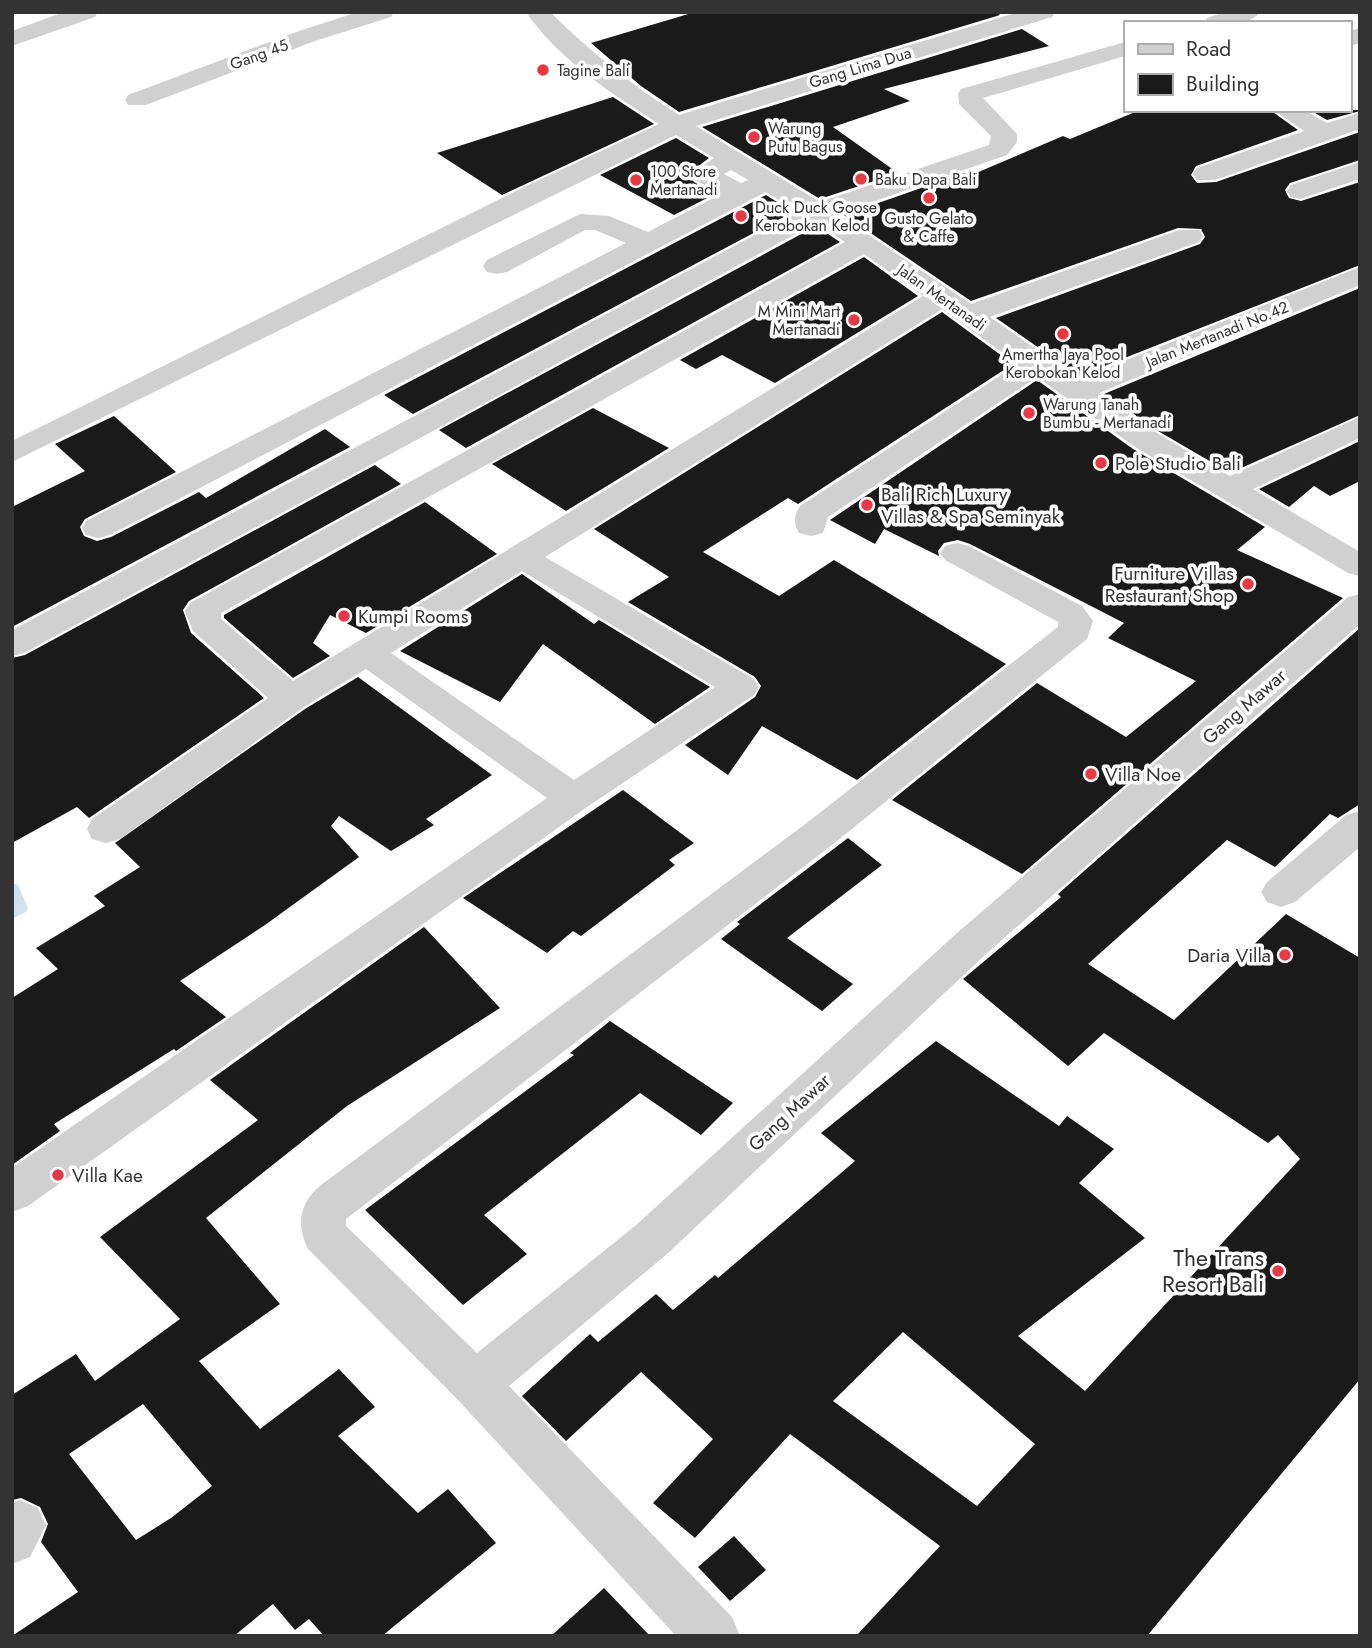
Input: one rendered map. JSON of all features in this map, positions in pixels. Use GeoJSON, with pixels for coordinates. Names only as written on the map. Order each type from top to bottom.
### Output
{"type":"FeatureCollection","features":[{"type":"Feature","properties":{"kind":"street"},"geometry":{"type":"LineString","coordinates":[[12,39],[87,12]]}},
{"type":"Feature","properties":{"kind":"street","name":"Gang 45"},"geometry":{"type":"LineString","coordinates":[[136,100],[307,36],[383,12]]}},
{"type":"Feature","properties":{"kind":"street","name":"Gang Lima Dua"},"geometry":{"type":"LineString","coordinates":[[12,453],[535,192],[692,118],[1044,12]]}},
{"type":"Feature","properties":{"kind":"street"},"geometry":{"type":"LineString","coordinates":[[1222,21],[1249,12]]}},
{"type":"Feature","properties":{"kind":"street","name":"Jalan Mertanadi"},"geometry":{"type":"LineString","coordinates":[[543,13],[601,74],[677,125],[865,242],[1074,392],[1227,489],[1360,566]]}},
{"type":"Feature","properties":{"kind":"street"},"geometry":{"type":"LineString","coordinates":[[12,645],[817,212],[998,150],[1004,142],[1003,134],[971,104],[971,94],[1124,49]]}},
{"type":"Feature","properties":{"kind":"street"},"geometry":{"type":"LineString","coordinates":[[1289,112],[1324,132]]}},
{"type":"Feature","properties":{"kind":"street"},"geometry":{"type":"LineString","coordinates":[[1206,174],[1360,120]]}},
{"type":"Feature","properties":{"kind":"street"},"geometry":{"type":"LineString","coordinates":[[732,159],[704,174],[741,194]]}},
{"type":"Feature","properties":{"kind":"street"},"geometry":{"type":"LineString","coordinates":[[1300,191],[1360,170]]}},
{"type":"Feature","properties":{"kind":"street"},"geometry":{"type":"LineString","coordinates":[[99,528],[768,180]]}},
{"type":"Feature","properties":{"kind":"street"},"geometry":{"type":"LineString","coordinates":[[497,266],[580,222],[598,222],[649,242]]}},
{"type":"Feature","properties":{"kind":"street"},"geometry":{"type":"LineString","coordinates":[[106,829],[291,699],[520,556],[955,306],[1189,236]]}},
{"type":"Feature","properties":{"kind":"street"},"geometry":{"type":"LineString","coordinates":[[291,699],[205,623],[202,611],[208,605],[865,242]]}},
{"type":"Feature","properties":{"kind":"street","name":"Jalan Mertanadi No.42"},"geometry":{"type":"LineString","coordinates":[[1074,392],[1360,275]]}},
{"type":"Feature","properties":{"kind":"street"},"geometry":{"type":"LineString","coordinates":[[811,526],[809,518],[812,513],[1036,365]]}},
{"type":"Feature","properties":{"kind":"street"},"geometry":{"type":"LineString","coordinates":[[1227,489],[1360,426]]}},
{"type":"Feature","properties":{"kind":"street"},"geometry":{"type":"LineString","coordinates":[[713,1636],[475,1384],[324,1235],[321,1223],[325,1209],[818,835],[1075,631],[1076,621],[1070,614],[957,553]]}},
{"type":"Feature","properties":{"kind":"street"},"geometry":{"type":"LineString","coordinates":[[12,1193],[574,798],[741,687],[520,556]]}},
{"type":"Feature","properties":{"kind":"street","name":"Gang Mawar"},"geometry":{"type":"LineString","coordinates":[[475,1384],[651,1240],[971,944],[1360,605]]}},
{"type":"Feature","properties":{"kind":"street"},"geometry":{"type":"LineString","coordinates":[[366,652],[574,798]]}},
{"type":"Feature","properties":{"kind":"street"},"geometry":{"type":"LineString","coordinates":[[1281,892],[1360,825]]}},
{"type":"Feature","properties":{"kind":"building"},"geometry":{"type":"Polygon","coordinates":[[[695,12],[996,12],[1000,15],[679,112],[641,86],[591,43],[695,12]]]}},
{"type":"Feature","properties":{"kind":"building"},"geometry":{"type":"Polygon","coordinates":[[[1022,29],[1049,46],[884,89],[910,101],[833,127],[898,173],[820,199],[702,127],[1022,29]]]}},
{"type":"Feature","properties":{"kind":"building"},"geometry":{"type":"Polygon","coordinates":[[[613,97],[654,124],[502,195],[437,153],[613,97]]]}},
{"type":"Feature","properties":{"kind":"building"},"geometry":{"type":"Polygon","coordinates":[[[1360,110],[1360,111],[1327,120],[1313,112],[1360,110]]]}},
{"type":"Feature","properties":{"kind":"building"},"geometry":{"type":"Polygon","coordinates":[[[1135,112],[1273,112],[1298,130],[1196,166],[1191,175],[1197,183],[1216,182],[1360,132],[1360,160],[1290,183],[1285,190],[1289,198],[1301,201],[1360,182],[1360,265],[1079,376],[996,318],[1200,244],[1205,237],[1201,229],[1178,228],[971,301],[844,215],[964,173],[969,176],[1063,136],[1070,139],[1135,112]]]}},
{"type":"Feature","properties":{"kind":"building"},"geometry":{"type":"Polygon","coordinates":[[[676,138],[709,158],[688,174],[694,182],[715,194],[674,215],[600,175],[676,138]]]}},
{"type":"Feature","properties":{"kind":"building"},"geometry":{"type":"Polygon","coordinates":[[[766,195],[793,212],[413,414],[384,395],[766,195]]]}},
{"type":"Feature","properties":{"kind":"building"},"geometry":{"type":"Polygon","coordinates":[[[816,226],[840,242],[466,448],[439,430],[816,226]]]}},
{"type":"Feature","properties":{"kind":"building"},"geometry":{"type":"Polygon","coordinates":[[[864,257],[918,296],[775,383],[722,355],[696,369],[680,360],[864,257]]]}},
{"type":"Feature","properties":{"kind":"building"},"geometry":{"type":"Polygon","coordinates":[[[1360,288],[1360,415],[1230,473],[1158,431],[1104,394],[1360,288]]]}},
{"type":"Feature","properties":{"kind":"building"},"geometry":{"type":"Polygon","coordinates":[[[942,312],[1013,364],[798,504],[788,498],[703,552],[779,596],[834,560],[1006,664],[857,780],[762,726],[728,775],[685,745],[755,697],[761,686],[755,677],[628,602],[669,577],[594,529],[942,312]]]}},
{"type":"Feature","properties":{"kind":"building"},"geometry":{"type":"Polygon","coordinates":[[[1037,380],[1133,449],[1265,527],[1237,550],[1343,598],[1022,874],[892,800],[1037,683],[1126,737],[1196,681],[1108,638],[1124,623],[970,544],[958,540],[944,543],[938,551],[939,556],[884,529],[875,544],[830,520],[1037,380]]]}},
{"type":"Feature","properties":{"kind":"building"},"geometry":{"type":"Polygon","coordinates":[[[593,408],[669,448],[566,511],[492,464],[593,408]]]}},
{"type":"Feature","properties":{"kind":"building"},"geometry":{"type":"Polygon","coordinates":[[[114,416],[176,472],[85,519],[80,527],[84,536],[97,541],[111,537],[199,492],[206,498],[325,429],[350,447],[12,627],[12,507],[85,471],[55,444],[114,416]]]}},
{"type":"Feature","properties":{"kind":"building"},"geometry":{"type":"Polygon","coordinates":[[[1360,441],[1360,481],[1330,496],[1314,486],[1289,507],[1259,489],[1360,441]]]}},
{"type":"Feature","properties":{"kind":"building"},"geometry":{"type":"Polygon","coordinates":[[[375,465],[401,484],[189,601],[183,610],[191,633],[264,698],[89,818],[77,807],[12,843],[12,658],[25,655],[375,465]]]}},
{"type":"Feature","properties":{"kind":"building"},"geometry":{"type":"Polygon","coordinates":[[[425,502],[497,554],[366,633],[330,615],[313,643],[330,656],[293,678],[224,618],[224,615],[425,502]]]}},
{"type":"Feature","properties":{"kind":"building"},"geometry":{"type":"Polygon","coordinates":[[[522,574],[594,624],[599,620],[710,687],[655,724],[543,644],[500,702],[400,651],[522,574]]]}},
{"type":"Feature","properties":{"kind":"building"},"geometry":{"type":"Polygon","coordinates":[[[1360,628],[1360,804],[1338,818],[1330,814],[1275,867],[1227,840],[1088,964],[1174,1020],[1286,914],[1360,958],[1360,1379],[1147,1636],[856,1636],[940,1546],[790,1434],[695,1538],[653,1503],[713,1439],[641,1372],[566,1441],[522,1396],[590,1334],[598,1342],[656,1294],[673,1310],[715,1275],[718,1278],[855,1161],[821,1133],[936,1041],[1059,1126],[1067,1116],[1114,1149],[1079,1183],[1145,1238],[1018,1336],[1085,1391],[1300,1159],[1278,1135],[1268,1143],[1104,1033],[1068,1066],[963,979],[1061,897],[1058,894],[1360,628]],[[903,1332],[833,1401],[977,1506],[1035,1444],[903,1332]]]}},
{"type":"Feature","properties":{"kind":"building"},"geometry":{"type":"Polygon","coordinates":[[[358,677],[492,775],[426,819],[434,825],[391,851],[339,816],[331,826],[359,857],[265,925],[180,981],[226,1017],[176,1051],[174,1049],[54,1124],[60,1131],[12,1165],[12,998],[58,969],[36,948],[105,906],[94,896],[140,867],[115,843],[305,709],[358,677]]]}},
{"type":"Feature","properties":{"kind":"building"},"geometry":{"type":"Polygon","coordinates":[[[623,790],[694,843],[669,860],[675,865],[581,936],[573,931],[547,953],[463,898],[623,790]]]}},
{"type":"Feature","properties":{"kind":"building"},"geometry":{"type":"Polygon","coordinates":[[[848,838],[882,865],[787,938],[853,984],[822,1011],[721,939],[740,924],[737,922],[848,838]]]}},
{"type":"Feature","properties":{"kind":"building"},"geometry":{"type":"Polygon","coordinates":[[[424,927],[500,1008],[347,1106],[206,1218],[280,1304],[199,1361],[260,1429],[339,1369],[375,1407],[338,1436],[418,1513],[448,1489],[496,1543],[382,1636],[324,1636],[309,1619],[295,1630],[273,1604],[234,1636],[12,1636],[78,1592],[41,1542],[48,1524],[40,1507],[21,1498],[12,1500],[12,1395],[76,1354],[95,1381],[180,1319],[100,1237],[258,1120],[210,1080],[424,927]],[[143,1404],[69,1454],[136,1540],[171,1518],[212,1486],[143,1404]]]}},
{"type":"Feature","properties":{"kind":"building"},"geometry":{"type":"Polygon","coordinates":[[[610,1021],[733,1103],[701,1135],[640,1093],[484,1215],[527,1254],[463,1305],[365,1210],[574,1055],[570,1053],[610,1021]]]}},
{"type":"Feature","properties":{"kind":"building"},"geometry":{"type":"Polygon","coordinates":[[[734,1536],[766,1570],[730,1601],[698,1567],[734,1536]]]}},
{"type":"Feature","properties":{"kind":"building"},"geometry":{"type":"Polygon","coordinates":[[[604,1588],[650,1636],[551,1636],[604,1588]]]}},
{"type":"Feature","properties":{"kind":"waterway"},"geometry":{"type":"LineString","coordinates":[[12,889],[20,908],[12,913]]}},
{"type":"Feature","properties":{"kind":"place","name":"Tagine Bali"},"geometry":{"type":"Point","coordinates":[543,70]}},
{"type":"Feature","properties":{"kind":"place","name":"Warung Putu Bagus"},"geometry":{"type":"Point","coordinates":[754,137]}},
{"type":"Feature","properties":{"kind":"place","name":"Baku Dapa Bali"},"geometry":{"type":"Point","coordinates":[861,179]}},
{"type":"Feature","properties":{"kind":"place","name":"100 Store Mertanadi"},"geometry":{"type":"Point","coordinates":[636,180]}},
{"type":"Feature","properties":{"kind":"place","name":"Gusto Gelato & Caffe"},"geometry":{"type":"Point","coordinates":[929,198]}},
{"type":"Feature","properties":{"kind":"place","name":"Duck Duck Goose Kerobokan Kelod"},"geometry":{"type":"Point","coordinates":[741,216]}},
{"type":"Feature","properties":{"kind":"place","name":"M Mini Mart Mertanadi"},"geometry":{"type":"Point","coordinates":[854,320]}},
{"type":"Feature","properties":{"kind":"place","name":"Amertha Jaya Pool Kerobokan Kelod"},"geometry":{"type":"Point","coordinates":[1063,334]}},
{"type":"Feature","properties":{"kind":"place","name":"Warung Tanah Bumbu - Mertanadi"},"geometry":{"type":"Point","coordinates":[1029,413]}},
{"type":"Feature","properties":{"kind":"place","name":"Pole Studio Bali"},"geometry":{"type":"Point","coordinates":[1101,463]}},
{"type":"Feature","properties":{"kind":"place","name":"Bali Rich Luxury Villas & Spa Seminyak"},"geometry":{"type":"Point","coordinates":[867,505]}},
{"type":"Feature","properties":{"kind":"place","name":"Furniture Villas Restaurant Shop"},"geometry":{"type":"Point","coordinates":[1248,584]}},
{"type":"Feature","properties":{"kind":"place","name":"Kumpi Rooms"},"geometry":{"type":"Point","coordinates":[344,616]}},
{"type":"Feature","properties":{"kind":"place","name":"Villa Noe"},"geometry":{"type":"Point","coordinates":[1091,774]}},
{"type":"Feature","properties":{"kind":"place","name":"Daria Villa"},"geometry":{"type":"Point","coordinates":[1285,955]}},
{"type":"Feature","properties":{"kind":"place","name":"Villa Kae"},"geometry":{"type":"Point","coordinates":[58,1175]}},
{"type":"Feature","properties":{"kind":"place","name":"The Trans Resort Bali"},"geometry":{"type":"Point","coordinates":[1278,1271]}}]}
